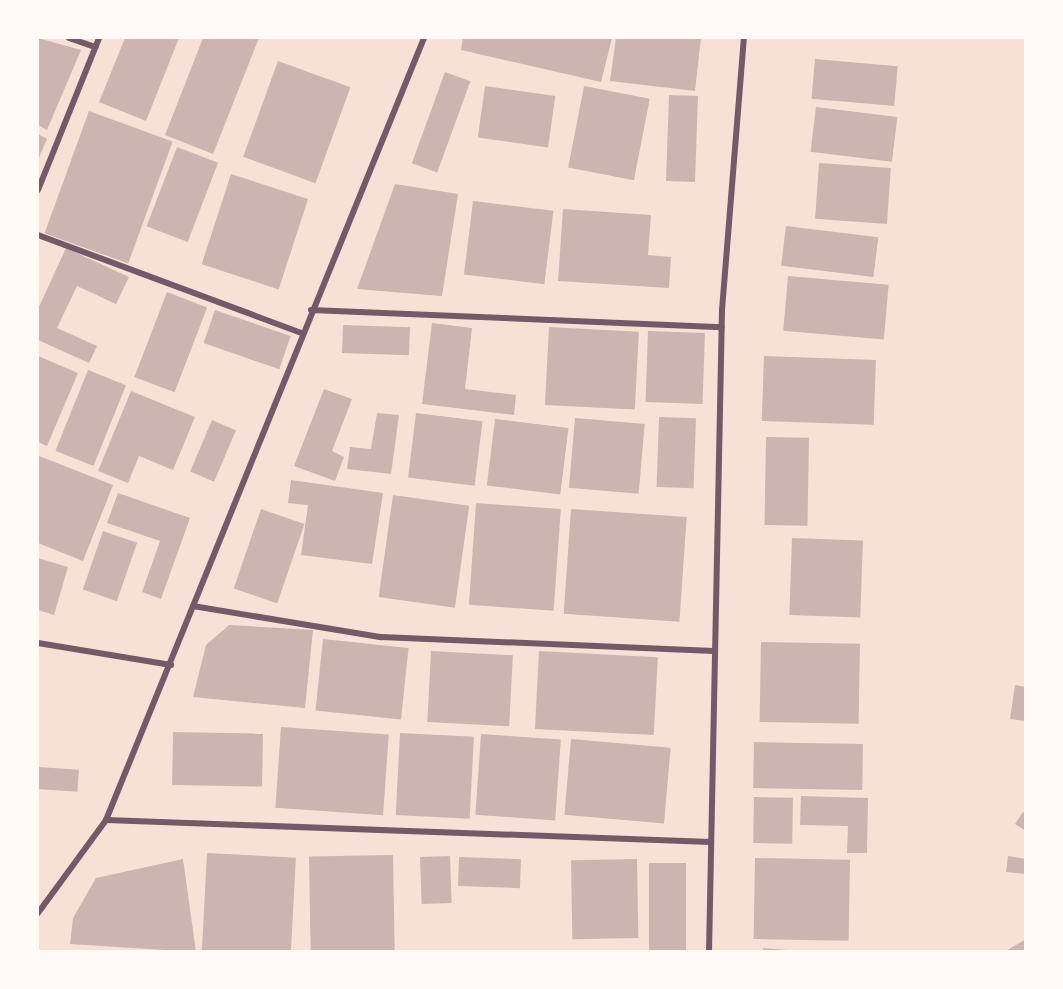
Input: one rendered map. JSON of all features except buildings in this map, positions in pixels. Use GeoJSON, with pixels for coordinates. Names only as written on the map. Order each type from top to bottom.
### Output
{"type":"FeatureCollection","features":[{"type":"Feature","properties":{"kind":"street"},"geometry":{"type":"LineString","coordinates":[[69,38],[95,47]]}},
{"type":"Feature","properties":{"kind":"street"},"geometry":{"type":"LineString","coordinates":[[38,190],[99,38]]}},
{"type":"Feature","properties":{"kind":"street"},"geometry":{"type":"LineString","coordinates":[[38,913],[106,820],[171,665],[311,310],[424,38]]}},
{"type":"Feature","properties":{"kind":"street"},"geometry":{"type":"LineString","coordinates":[[709,951],[722,327],[744,38]]}},
{"type":"Feature","properties":{"kind":"street"},"geometry":{"type":"LineString","coordinates":[[38,235],[302,333]]}},
{"type":"Feature","properties":{"kind":"street"},"geometry":{"type":"LineString","coordinates":[[311,310],[722,327]]}},
{"type":"Feature","properties":{"kind":"street"},"geometry":{"type":"LineString","coordinates":[[194,606],[381,637],[714,651]]}},
{"type":"Feature","properties":{"kind":"street"},"geometry":{"type":"LineString","coordinates":[[38,643],[171,665]]}},
{"type":"Feature","properties":{"kind":"street"},"geometry":{"type":"LineString","coordinates":[[106,820],[711,842]]}}]}
